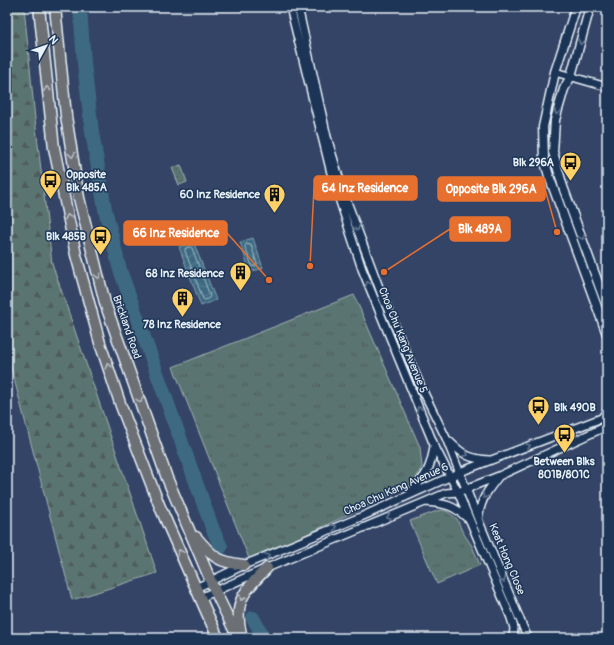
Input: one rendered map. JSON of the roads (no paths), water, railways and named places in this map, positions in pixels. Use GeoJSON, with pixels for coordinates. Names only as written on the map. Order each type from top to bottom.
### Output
{"type":"FeatureCollection","features":[{"type":"Feature","properties":{"kind":"main road"},"geometry":{"type":"LineString","coordinates":[[39,7],[54,148],[76,256],[100,343],[121,406],[160,507],[218,638]]}},
{"type":"Feature","properties":{"kind":"main road","name":"Brickland Road"},"geometry":{"type":"LineString","coordinates":[[55,7],[66,116],[79,198],[105,303],[167,478],[215,591],[238,638]]}},
{"type":"Feature","properties":{"kind":"main road"},"geometry":{"type":"LineString","coordinates":[[190,531],[212,556],[231,564],[244,565]]}},
{"type":"Feature","properties":{"kind":"main road"},"geometry":{"type":"LineString","coordinates":[[242,638],[237,620],[238,607],[250,585],[267,568]]}},
{"type":"Feature","properties":{"kind":"street","name":"Choa Chu Kang Avenue 5"},"geometry":{"type":"LineString","coordinates":[[290,7],[332,177],[400,339],[446,438],[466,488]]}},
{"type":"Feature","properties":{"kind":"street","name":"Choa Chu Kang Avenue 5"},"geometry":{"type":"LineString","coordinates":[[298,7],[327,137],[343,191],[348,215],[374,300],[434,445],[458,492]]}},
{"type":"Feature","properties":{"kind":"street"},"geometry":{"type":"LineString","coordinates":[[576,7],[555,72],[543,127],[544,159],[607,334]]}},
{"type":"Feature","properties":{"kind":"street"},"geometry":{"type":"LineString","coordinates":[[590,7],[571,76],[564,89],[555,120],[553,152],[563,187],[607,307]]}},
{"type":"Feature","properties":{"kind":"street"},"geometry":{"type":"LineString","coordinates":[[555,72],[607,87]]}},
{"type":"Feature","properties":{"kind":"street","name":"Choa Chu Kang Avenue 6"},"geometry":{"type":"LineString","coordinates":[[196,588],[244,565],[460,472],[606,415]]}},
{"type":"Feature","properties":{"kind":"street","name":"Choa Chu Kang Avenue 6"},"geometry":{"type":"LineString","coordinates":[[200,598],[267,568],[446,493],[458,492],[499,476],[607,426]]}},
{"type":"Feature","properties":{"kind":"street"},"geometry":{"type":"LineString","coordinates":[[446,438],[466,456],[491,460]]}},
{"type":"Feature","properties":{"kind":"street"},"geometry":{"type":"LineString","coordinates":[[408,495],[425,476],[432,460],[434,445]]}},
{"type":"Feature","properties":{"kind":"street"},"geometry":{"type":"LineString","coordinates":[[478,519],[480,506],[485,495],[499,476]]}},
{"type":"Feature","properties":{"kind":"street","name":"Keat Hong Close"},"geometry":{"type":"LineString","coordinates":[[466,488],[526,634],[529,638]]}},
{"type":"Feature","properties":{"kind":"street","name":"Keat Hong Close"},"geometry":{"type":"LineString","coordinates":[[458,492],[511,618],[514,628],[513,638]]}},
{"type":"Feature","properties":{"kind":"street"},"geometry":{"type":"LineString","coordinates":[[425,502],[439,503],[453,507],[458,509],[469,519]]}},
{"type":"Feature","properties":{"kind":"water"},"geometry":{"type":"Polygon","coordinates":[[[253,238],[263,268],[250,272],[240,242],[253,238]]]}},
{"type":"Feature","properties":{"kind":"water"},"geometry":{"type":"Polygon","coordinates":[[[193,241],[216,300],[201,306],[179,247],[193,241]]]}},
{"type":"Feature","properties":{"kind":"waterway"},"geometry":{"type":"LineString","coordinates":[[80,7],[84,63],[92,132],[105,209],[120,270],[213,530],[221,547]]}},
{"type":"Feature","properties":{"kind":"waterway"},"geometry":{"type":"LineString","coordinates":[[253,618],[264,638]]}},
{"type":"Feature","properties":{"kind":"place","name":"Blk 296A"},"geometry":{"type":"Point","coordinates":[570,182]}},
{"type":"Feature","properties":{"kind":"place","name":"Opposite Blk 485A"},"geometry":{"type":"Point","coordinates":[51,200]}},
{"type":"Feature","properties":{"kind":"place","name":"60 Inz Residence"},"geometry":{"type":"Point","coordinates":[275,214]}},
{"type":"Feature","properties":{"kind":"place","name":"Opposite Blk 296A"},"geometry":{"type":"Point","coordinates":[557,232]}},
{"type":"Feature","properties":{"kind":"place","name":"Blk 485B"},"geometry":{"type":"Point","coordinates":[101,256]}},
{"type":"Feature","properties":{"kind":"place","name":"64 Inz Residence"},"geometry":{"type":"Point","coordinates":[310,266]}},
{"type":"Feature","properties":{"kind":"place","name":"Blk 489A"},"geometry":{"type":"Point","coordinates":[384,272]}},
{"type":"Feature","properties":{"kind":"place","name":"66 Inz Residence"},"geometry":{"type":"Point","coordinates":[269,280]}},
{"type":"Feature","properties":{"kind":"place","name":"68 Inz Residence"},"geometry":{"type":"Point","coordinates":[240,292]}},
{"type":"Feature","properties":{"kind":"place","name":"78 Inz Residence"},"geometry":{"type":"Point","coordinates":[182,318]}},
{"type":"Feature","properties":{"kind":"place","name":"Blk 490B"},"geometry":{"type":"Point","coordinates":[538,426]}},
{"type":"Feature","properties":{"kind":"place","name":"Between Blks 801B/801C"},"geometry":{"type":"Point","coordinates":[564,454]}}]}
